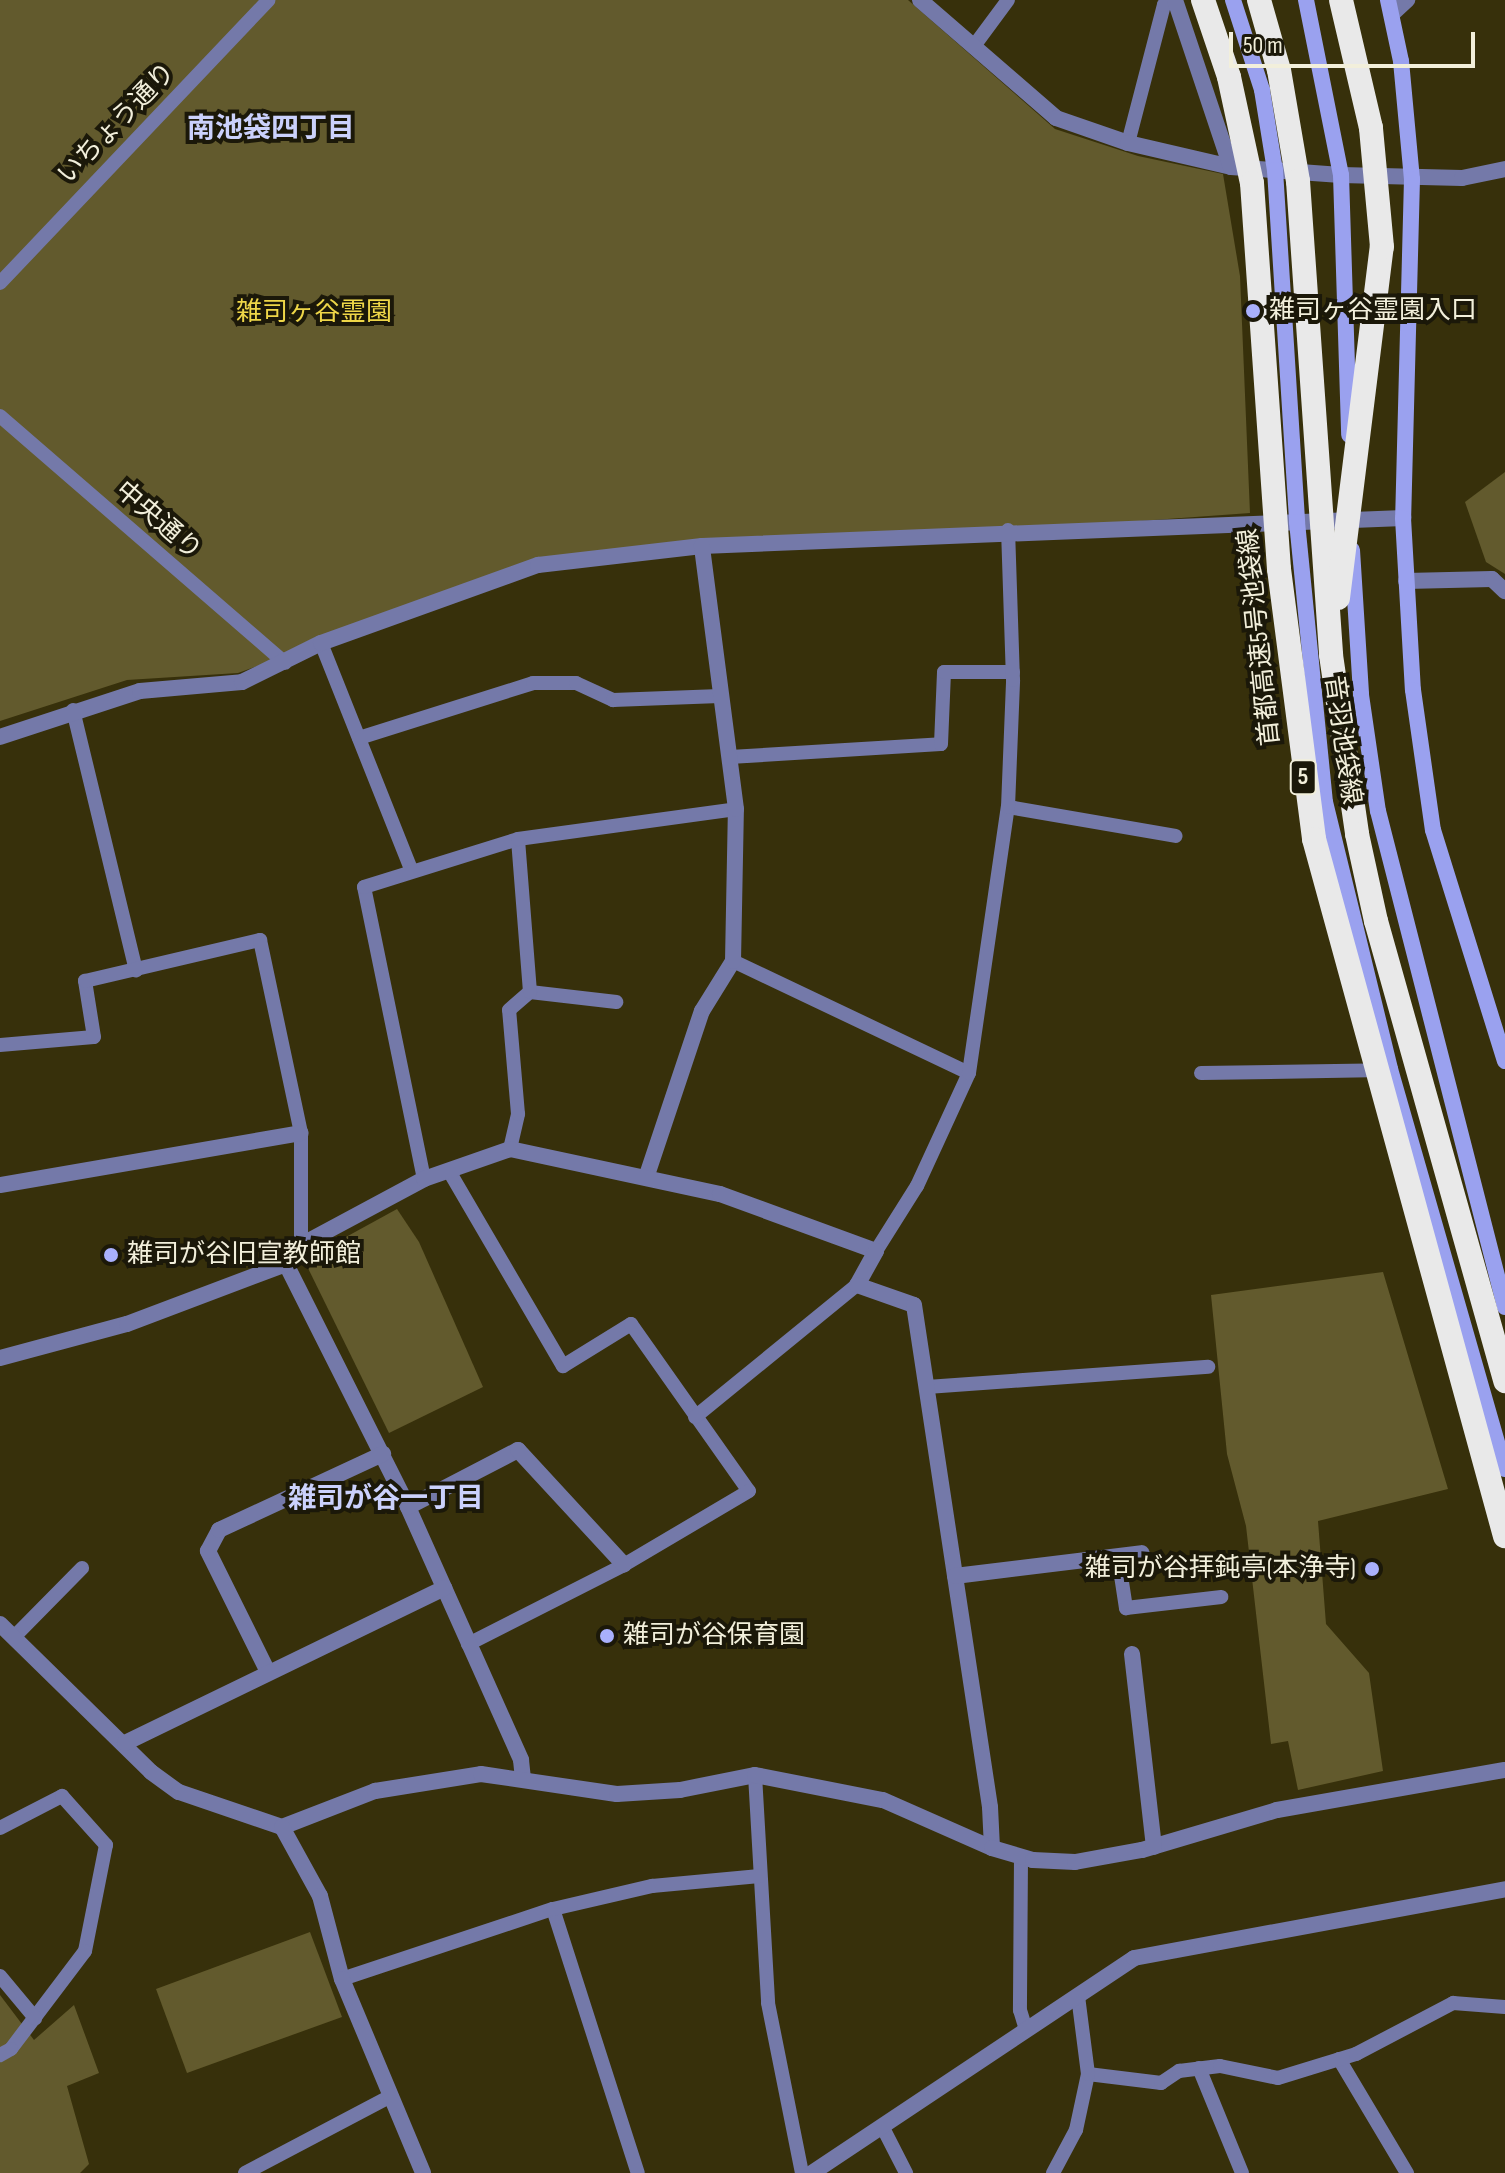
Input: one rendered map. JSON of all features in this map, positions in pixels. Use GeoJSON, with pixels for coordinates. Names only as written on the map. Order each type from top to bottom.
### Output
{"type":"FeatureCollection","features":[{"type":"Feature","properties":{"kind":"highway","name":"首都高速5号池袋線"},"geometry":{"type":"LineString","coordinates":[[1203,0],[1229,77],[1252,183],[1279,569],[1314,839],[1505,1536]]}},
{"type":"Feature","properties":{"kind":"highway","name":"5"},"geometry":{"type":"LineString","coordinates":[[1259,0],[1279,70],[1298,181],[1331,655],[1341,742],[1376,921],[1505,1381]]}},
{"type":"Feature","properties":{"kind":"highway"},"geometry":{"type":"LineString","coordinates":[[1331,655],[1382,247],[1371,128],[1341,0]]}},
{"type":"Feature","properties":{"kind":"main road","name":"音羽池袋線"},"geometry":{"type":"LineString","coordinates":[[1233,0],[1262,90],[1275,170],[1297,522],[1325,802],[1390,1069],[1505,1469]]}},
{"type":"Feature","properties":{"kind":"main road","name":"音羽池袋線"},"geometry":{"type":"LineString","coordinates":[[1306,0],[1341,175],[1350,520],[1361,695],[1378,811],[1505,1307]]}},
{"type":"Feature","properties":{"kind":"main road"},"geometry":{"type":"LineString","coordinates":[[1390,7],[1412,179],[1403,518],[1413,690],[1433,830],[1505,1061]]}},
{"type":"Feature","properties":{"kind":"street"},"geometry":{"type":"LineString","coordinates":[[920,0],[1056,118],[1128,143],[1231,167],[1341,175],[1412,179],[1505,169]]}},
{"type":"Feature","properties":{"kind":"street"},"geometry":{"type":"LineString","coordinates":[[1174,0],[1231,167]]}},
{"type":"Feature","properties":{"kind":"street"},"geometry":{"type":"LineString","coordinates":[[1390,7],[1407,0]]}},
{"type":"Feature","properties":{"kind":"street"},"geometry":{"type":"LineString","coordinates":[[0,737],[73,710],[140,691],[242,682],[321,643],[538,565],[702,546],[1008,530],[1403,518]]}},
{"type":"Feature","properties":{"kind":"street"},"geometry":{"type":"LineString","coordinates":[[647,1175],[702,1011],[733,961],[736,809],[702,546]]}},
{"type":"Feature","properties":{"kind":"street"},"geometry":{"type":"LineString","coordinates":[[1406,581],[1492,579],[1505,591]]}},
{"type":"Feature","properties":{"kind":"street"},"geometry":{"type":"LineString","coordinates":[[0,1185],[301,1133]]}},
{"type":"Feature","properties":{"kind":"street"},"geometry":{"type":"LineString","coordinates":[[0,1358],[127,1324],[286,1264],[301,1245],[424,1179],[510,1149],[647,1175],[720,1194],[876,1251],[857,1285],[914,1305],[992,1848]]}},
{"type":"Feature","properties":{"kind":"street"},"geometry":{"type":"LineString","coordinates":[[286,1264],[408,1507],[521,1760],[523,1779]]}},
{"type":"Feature","properties":{"kind":"street"},"geometry":{"type":"LineString","coordinates":[[408,1507],[518,1450],[624,1565]]}},
{"type":"Feature","properties":{"kind":"street"},"geometry":{"type":"LineString","coordinates":[[267,1670],[208,1551],[219,1530],[383,1454]]}},
{"type":"Feature","properties":{"kind":"street"},"geometry":{"type":"LineString","coordinates":[[955,1576],[1142,1553]]}},
{"type":"Feature","properties":{"kind":"street"},"geometry":{"type":"LineString","coordinates":[[125,1743],[267,1670],[444,1588]]}},
{"type":"Feature","properties":{"kind":"street"},"geometry":{"type":"LineString","coordinates":[[0,1624],[125,1743],[151,1772],[179,1792],[282,1827],[375,1791],[481,1774],[617,1794],[680,1790],[755,1775],[883,1800],[992,1848],[1021,1857],[1075,1862],[1154,1847],[1277,1810],[1505,1770]]}},
{"type":"Feature","properties":{"kind":"street"},"geometry":{"type":"LineString","coordinates":[[1132,1654],[1154,1847]]}},
{"type":"Feature","properties":{"kind":"street"},"geometry":{"type":"LineString","coordinates":[[282,1827],[320,1896],[342,1979],[419,2171]]}},
{"type":"Feature","properties":{"kind":"street"},"geometry":{"type":"LineString","coordinates":[[812,2173],[1134,1958],[1505,1889]]}},
{"type":"Feature","properties":{"kind":"lane","name":"いちょう通り"},"geometry":{"type":"LineString","coordinates":[[0,283],[269,0]]}},
{"type":"Feature","properties":{"kind":"lane"},"geometry":{"type":"LineString","coordinates":[[974,46],[1008,0]]}},
{"type":"Feature","properties":{"kind":"lane"},"geometry":{"type":"LineString","coordinates":[[1128,143],[1164,5],[1174,0]]}},
{"type":"Feature","properties":{"kind":"lane","name":"中央通り"},"geometry":{"type":"LineString","coordinates":[[0,416],[285,663]]}},
{"type":"Feature","properties":{"kind":"lane"},"geometry":{"type":"LineString","coordinates":[[876,1251],[917,1186],[969,1073],[1008,807],[1013,672],[1008,530]]}},
{"type":"Feature","properties":{"kind":"lane"},"geometry":{"type":"LineString","coordinates":[[321,643],[411,869]]}},
{"type":"Feature","properties":{"kind":"lane"},"geometry":{"type":"LineString","coordinates":[[730,757],[941,744],[944,672],[1013,672]]}},
{"type":"Feature","properties":{"kind":"lane"},"geometry":{"type":"LineString","coordinates":[[359,738],[533,683],[576,683],[613,700],[720,696]]}},
{"type":"Feature","properties":{"kind":"lane"},"geometry":{"type":"LineString","coordinates":[[73,710],[136,971]]}},
{"type":"Feature","properties":{"kind":"lane"},"geometry":{"type":"LineString","coordinates":[[1008,807],[1176,836]]}},
{"type":"Feature","properties":{"kind":"lane"},"geometry":{"type":"LineString","coordinates":[[424,1179],[364,887],[411,869],[518,839],[736,809]]}},
{"type":"Feature","properties":{"kind":"lane"},"geometry":{"type":"LineString","coordinates":[[518,839],[530,992]]}},
{"type":"Feature","properties":{"kind":"lane"},"geometry":{"type":"LineString","coordinates":[[0,1045],[94,1037],[85,981],[260,940],[301,1133],[301,1245]]}},
{"type":"Feature","properties":{"kind":"lane"},"geometry":{"type":"LineString","coordinates":[[733,961],[969,1073]]}},
{"type":"Feature","properties":{"kind":"lane"},"geometry":{"type":"LineString","coordinates":[[510,1149],[518,1114],[509,1010],[530,992],[616,1002]]}},
{"type":"Feature","properties":{"kind":"lane"},"geometry":{"type":"LineString","coordinates":[[1201,1073],[1390,1069]]}},
{"type":"Feature","properties":{"kind":"lane"},"geometry":{"type":"LineString","coordinates":[[449,1171],[563,1366],[631,1324],[749,1491],[624,1565],[468,1644]]}},
{"type":"Feature","properties":{"kind":"lane"},"geometry":{"type":"LineString","coordinates":[[695,1417],[857,1285]]}},
{"type":"Feature","properties":{"kind":"lane"},"geometry":{"type":"LineString","coordinates":[[927,1387],[1208,1367]]}},
{"type":"Feature","properties":{"kind":"lane"},"geometry":{"type":"LineString","coordinates":[[1118,1556],[1126,1608],[1221,1597]]}},
{"type":"Feature","properties":{"kind":"lane"},"geometry":{"type":"LineString","coordinates":[[14,1637],[82,1568]]}},
{"type":"Feature","properties":{"kind":"lane"},"geometry":{"type":"LineString","coordinates":[[755,1775],[768,2003],[802,2173]]}},
{"type":"Feature","properties":{"kind":"lane"},"geometry":{"type":"LineString","coordinates":[[0,1828],[62,1796],[106,1845],[85,1951],[35,2018],[0,2055]]}},
{"type":"Feature","properties":{"kind":"lane"},"geometry":{"type":"LineString","coordinates":[[1021,1857],[1020,2010],[1026,2030]]}},
{"type":"Feature","properties":{"kind":"lane"},"geometry":{"type":"LineString","coordinates":[[342,1979],[553,1909],[652,1886],[760,1876]]}},
{"type":"Feature","properties":{"kind":"lane"},"geometry":{"type":"LineString","coordinates":[[553,1909],[638,2173]]}},
{"type":"Feature","properties":{"kind":"lane"},"geometry":{"type":"LineString","coordinates":[[0,1976],[35,2018]]}},
{"type":"Feature","properties":{"kind":"lane"},"geometry":{"type":"LineString","coordinates":[[1053,2173],[1076,2130],[1088,2074],[1078,1996]]}},
{"type":"Feature","properties":{"kind":"lane"},"geometry":{"type":"LineString","coordinates":[[1088,2074],[1161,2083],[1179,2071],[1220,2066],[1278,2078],[1339,2059],[1453,2003],[1505,2007]]}},
{"type":"Feature","properties":{"kind":"lane"},"geometry":{"type":"LineString","coordinates":[[1339,2059],[1407,2173]]}},
{"type":"Feature","properties":{"kind":"lane"},"geometry":{"type":"LineString","coordinates":[[1199,2068],[1242,2173]]}},
{"type":"Feature","properties":{"kind":"lane"},"geometry":{"type":"LineString","coordinates":[[245,2173],[391,2096]]}},
{"type":"Feature","properties":{"kind":"lane"},"geometry":{"type":"LineString","coordinates":[[882,2126],[906,2173]]}},
{"type":"Feature","properties":{"kind":"green space","name":"雑司ヶ谷霊園"},"geometry":{"type":"Polygon","coordinates":[[[0,0],[908,0],[1055,129],[1138,156],[1223,174],[1240,276],[1250,513],[538,565],[238,673],[127,680],[0,721],[0,0]]]}},
{"type":"Feature","properties":{"kind":"green space"},"geometry":{"type":"Polygon","coordinates":[[[1505,472],[1505,574],[1486,562],[1465,502],[1505,472]]]}},
{"type":"Feature","properties":{"kind":"green space"},"geometry":{"type":"Polygon","coordinates":[[[397,1209],[419,1242],[483,1387],[389,1433],[304,1260],[397,1209]]]}},
{"type":"Feature","properties":{"kind":"green space"},"geometry":{"type":"Polygon","coordinates":[[[1383,1272],[1448,1489],[1318,1521],[1326,1624],[1369,1673],[1383,1771],[1298,1790],[1288,1741],[1271,1744],[1246,1526],[1227,1454],[1211,1295],[1383,1272]]]}},
{"type":"Feature","properties":{"kind":"green space"},"geometry":{"type":"Polygon","coordinates":[[[310,1932],[342,2017],[187,2073],[156,1989],[310,1932]]]}},
{"type":"Feature","properties":{"kind":"green space"},"geometry":{"type":"Polygon","coordinates":[[[0,1995],[34,2040],[74,2005],[99,2073],[67,2086],[89,2164],[80,2173],[0,2173],[0,1995]]]}},
{"type":"Feature","properties":{"kind":"place","name":"雑司ヶ谷霊園入口"},"geometry":{"type":"Point","coordinates":[1253,311]}},
{"type":"Feature","properties":{"kind":"place","name":"雑司が谷旧宣教師館"},"geometry":{"type":"Point","coordinates":[111,1255]}},
{"type":"Feature","properties":{"kind":"place","name":"雑司が谷拝鈍亭(本浄寺)"},"geometry":{"type":"Point","coordinates":[1372,1569]}},
{"type":"Feature","properties":{"kind":"place","name":"雑司が谷保育園"},"geometry":{"type":"Point","coordinates":[607,1636]}},
{"type":"Feature","properties":{"kind":"district","name":"南池袋四丁目"},"geometry":{"type":"Point","coordinates":[271,129]}},
{"type":"Feature","properties":{"kind":"district","name":"雑司が谷一丁目"},"geometry":{"type":"Point","coordinates":[386,1499]}}]}
